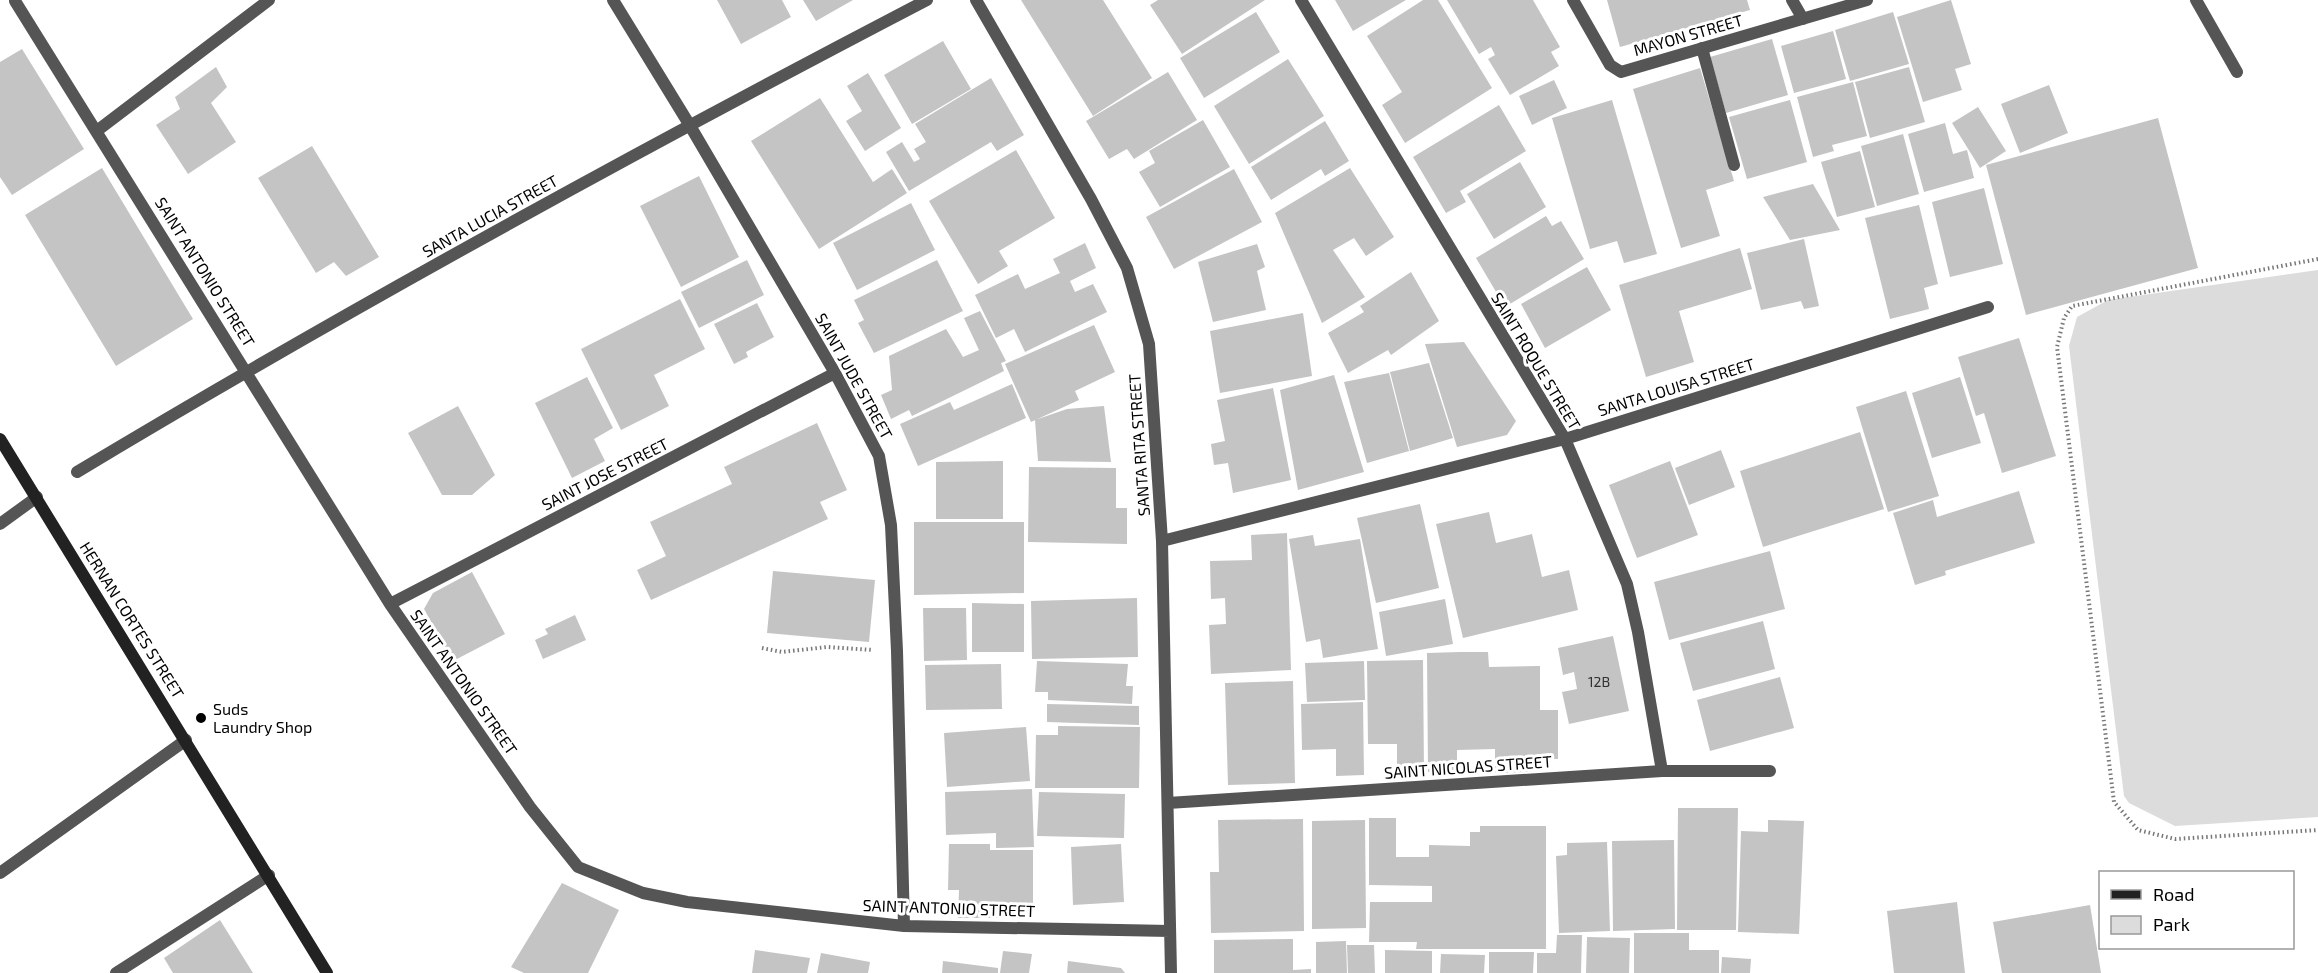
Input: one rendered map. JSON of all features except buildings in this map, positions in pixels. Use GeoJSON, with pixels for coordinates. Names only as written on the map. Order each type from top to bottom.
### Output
{"type":"FeatureCollection","features":[{"type":"Feature","properties":{"kind":"main road","name":"HERNAN CORTES STREET"},"geometry":{"type":"LineString","coordinates":[[0,439],[327,973]]}},
{"type":"Feature","properties":{"kind":"street"},"geometry":{"type":"LineString","coordinates":[[98,130],[269,0]]}},
{"type":"Feature","properties":{"kind":"street","name":"SAINT JUDE STREET"},"geometry":{"type":"LineString","coordinates":[[613,0],[689,124],[835,373],[879,456],[891,525],[897,651],[904,926]]}},
{"type":"Feature","properties":{"kind":"street","name":"SANTA LUCIA STREET"},"geometry":{"type":"LineString","coordinates":[[77,472],[246,370],[689,124],[927,0]]}},
{"type":"Feature","properties":{"kind":"street","name":"SANTA RITA STREET"},"geometry":{"type":"LineString","coordinates":[[976,0],[1091,199],[1127,268],[1149,344],[1162,541],[1171,973]]}},
{"type":"Feature","properties":{"kind":"street","name":"SAINT ROQUE STREET"},"geometry":{"type":"LineString","coordinates":[[1300,0],[1565,439],[1627,584],[1638,632],[1662,771]]}},
{"type":"Feature","properties":{"kind":"street","name":"MAYON STREET"},"geometry":{"type":"LineString","coordinates":[[1573,0],[1610,64],[1621,72],[1867,0]]}},
{"type":"Feature","properties":{"kind":"street"},"geometry":{"type":"LineString","coordinates":[[1792,0],[1803,19]]}},
{"type":"Feature","properties":{"kind":"street"},"geometry":{"type":"LineString","coordinates":[[2196,0],[2237,72]]}},
{"type":"Feature","properties":{"kind":"street","name":"SAINT ANTONIO STREET"},"geometry":{"type":"LineString","coordinates":[[15,1],[98,130],[390,604],[530,807],[578,867],[643,893],[687,902],[904,926],[1170,931]]}},
{"type":"Feature","properties":{"kind":"street"},"geometry":{"type":"LineString","coordinates":[[1702,48],[1734,165]]}},
{"type":"Feature","properties":{"kind":"street","name":"SANTA LOUISA STREET"},"geometry":{"type":"LineString","coordinates":[[1162,541],[1565,439],[1988,307]]}},
{"type":"Feature","properties":{"kind":"street","name":"SAINT JOSE STREET"},"geometry":{"type":"LineString","coordinates":[[390,604],[835,373]]}},
{"type":"Feature","properties":{"kind":"street"},"geometry":{"type":"LineString","coordinates":[[0,524],[37,497]]}},
{"type":"Feature","properties":{"kind":"street"},"geometry":{"type":"LineString","coordinates":[[0,873],[186,740]]}},
{"type":"Feature","properties":{"kind":"street","name":"SAINT NICOLAS STREET"},"geometry":{"type":"LineString","coordinates":[[1168,803],[1662,771],[1770,771]]}},
{"type":"Feature","properties":{"kind":"street"},"geometry":{"type":"LineString","coordinates":[[116,973],[269,875]]}},
{"type":"Feature","properties":{"kind":"path"},"geometry":{"type":"LineString","coordinates":[[2318,259],[2072,306],[2064,318],[2057,347],[2114,802],[2138,830],[2175,839],[2318,830]]}},
{"type":"Feature","properties":{"kind":"path"},"geometry":{"type":"LineString","coordinates":[[762,648],[782,652],[827,647],[897,651]]}},
{"type":"Feature","properties":{"kind":"green space"},"geometry":{"type":"Polygon","coordinates":[[[2318,270],[2318,817],[2175,826],[2129,803],[2124,796],[2069,346],[2077,317],[2108,300],[2318,270]]]}},
{"type":"Feature","properties":{"kind":"place","name":"Suds Laundry Shop"},"geometry":{"type":"Point","coordinates":[201,718]}}]}
